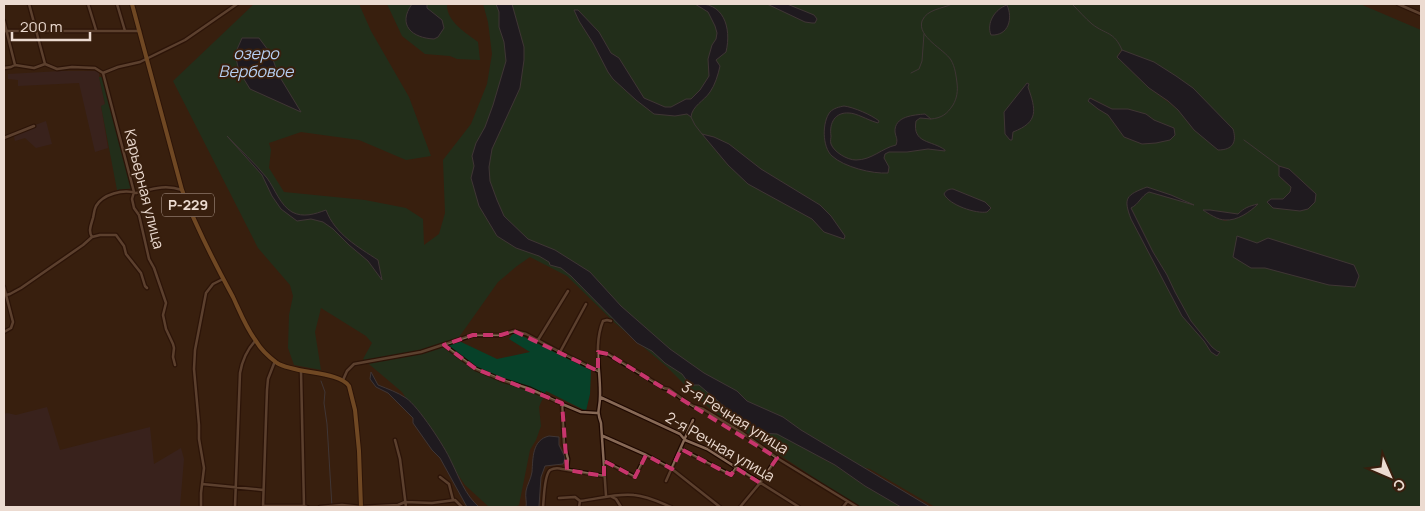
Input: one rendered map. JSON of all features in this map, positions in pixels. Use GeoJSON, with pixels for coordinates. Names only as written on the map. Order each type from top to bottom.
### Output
{"type":"FeatureCollection","features":[{"type":"Feature","properties":{"kind":"main road","name":"Р-229"},"geometry":{"type":"LineString","coordinates":[[132,4],[182,190],[223,279],[255,341],[264,352],[285,366],[343,380]]}},
{"type":"Feature","properties":{"kind":"main road"},"geometry":{"type":"LineString","coordinates":[[343,380],[349,386],[355,410],[361,507]]}},
{"type":"Feature","properties":{"kind":"street"},"geometry":{"type":"LineString","coordinates":[[29,4],[46,64]]}},
{"type":"Feature","properties":{"kind":"street"},"geometry":{"type":"LineString","coordinates":[[88,4],[96,30]]}},
{"type":"Feature","properties":{"kind":"street"},"geometry":{"type":"LineString","coordinates":[[117,4],[125,31]]}},
{"type":"Feature","properties":{"kind":"street"},"geometry":{"type":"LineString","coordinates":[[4,68],[15,65],[34,68],[46,64],[57,69],[72,67],[95,68],[103,73],[140,62],[185,40],[237,4]]}},
{"type":"Feature","properties":{"kind":"street"},"geometry":{"type":"LineString","coordinates":[[1398,4],[1421,14]]}},
{"type":"Feature","properties":{"kind":"street"},"geometry":{"type":"LineString","coordinates":[[4,20],[5,31],[15,65]]}},
{"type":"Feature","properties":{"kind":"street"},"geometry":{"type":"LineString","coordinates":[[5,31],[140,31]]}},
{"type":"Feature","properties":{"kind":"street","name":"Карьерная улица"},"geometry":{"type":"LineString","coordinates":[[103,73],[134,192],[132,199],[134,208],[139,215],[149,259],[166,303],[163,315],[166,329],[174,348],[173,357],[175,365]]}},
{"type":"Feature","properties":{"kind":"street"},"geometry":{"type":"LineString","coordinates":[[4,138],[34,126]]}},
{"type":"Feature","properties":{"kind":"street"},"geometry":{"type":"LineString","coordinates":[[92,237],[90,227],[97,205],[110,195],[136,193],[170,186],[182,190]]}},
{"type":"Feature","properties":{"kind":"street"},"geometry":{"type":"LineString","coordinates":[[6,294],[21,288],[92,237],[100,235],[116,235],[124,246],[126,254],[140,273],[147,288]]}},
{"type":"Feature","properties":{"kind":"street"},"geometry":{"type":"LineString","coordinates":[[201,507],[200,493],[204,468],[199,439],[200,425],[194,368],[195,350],[206,293],[213,284],[223,279]]}},
{"type":"Feature","properties":{"kind":"street"},"geometry":{"type":"LineString","coordinates":[[4,288],[13,326],[4,332]]}},
{"type":"Feature","properties":{"kind":"street"},"geometry":{"type":"LineString","coordinates":[[538,340],[568,291]]}},
{"type":"Feature","properties":{"kind":"street"},"geometry":{"type":"LineString","coordinates":[[560,352],[586,304]]}},
{"type":"Feature","properties":{"kind":"street"},"geometry":{"type":"LineString","coordinates":[[606,496],[601,423],[597,413],[600,397],[598,352],[599,334],[603,321],[611,321]]}},
{"type":"Feature","properties":{"kind":"street"},"geometry":{"type":"LineString","coordinates":[[343,380],[346,371],[354,364],[421,352],[473,335],[501,335],[514,331],[526,334],[598,371]]}},
{"type":"Feature","properties":{"kind":"street"},"geometry":{"type":"LineString","coordinates":[[235,507],[239,378],[241,365],[255,341]]}},
{"type":"Feature","properties":{"kind":"street"},"geometry":{"type":"LineString","coordinates":[[444,345],[476,369],[530,389],[580,412],[597,413]]}},
{"type":"Feature","properties":{"kind":"street","name":"3-я Речная улица"},"geometry":{"type":"LineString","coordinates":[[598,352],[608,354],[664,388],[669,389],[685,402],[704,409],[741,432],[776,458],[857,507]]}},
{"type":"Feature","properties":{"kind":"street"},"geometry":{"type":"LineString","coordinates":[[275,361],[267,385],[263,507],[305,507],[301,371]]}},
{"type":"Feature","properties":{"kind":"street","name":"2-я Речная улица"},"geometry":{"type":"LineString","coordinates":[[600,397],[680,434],[685,440],[707,450],[799,507]]}},
{"type":"Feature","properties":{"kind":"street"},"geometry":{"type":"LineString","coordinates":[[562,404],[564,444],[568,460],[567,470]]}},
{"type":"Feature","properties":{"kind":"street"},"geometry":{"type":"LineString","coordinates":[[666,481],[694,420]]}},
{"type":"Feature","properties":{"kind":"street"},"geometry":{"type":"LineString","coordinates":[[602,436],[646,455],[672,469],[720,507]]}},
{"type":"Feature","properties":{"kind":"street"},"geometry":{"type":"LineString","coordinates":[[395,440],[400,459],[406,507]]}},
{"type":"Feature","properties":{"kind":"street"},"geometry":{"type":"LineString","coordinates":[[681,449],[731,475],[736,468]]}},
{"type":"Feature","properties":{"kind":"street"},"geometry":{"type":"LineString","coordinates":[[604,461],[635,477],[646,455]]}},
{"type":"Feature","properties":{"kind":"street"},"geometry":{"type":"LineString","coordinates":[[740,507],[760,483],[776,458]]}},
{"type":"Feature","properties":{"kind":"street"},"geometry":{"type":"LineString","coordinates":[[543,507],[548,472],[556,468],[604,476]]}},
{"type":"Feature","properties":{"kind":"street"},"geometry":{"type":"LineString","coordinates":[[440,477],[449,484],[453,500]]}},
{"type":"Feature","properties":{"kind":"street"},"geometry":{"type":"LineString","coordinates":[[202,484],[263,490]]}},
{"type":"Feature","properties":{"kind":"street"},"geometry":{"type":"LineString","coordinates":[[611,497],[633,495],[645,497],[671,507]]}},
{"type":"Feature","properties":{"kind":"street"},"geometry":{"type":"LineString","coordinates":[[559,498],[575,498],[580,501],[606,496],[616,499],[621,507]]}},
{"type":"Feature","properties":{"kind":"street"},"geometry":{"type":"LineString","coordinates":[[320,507],[342,505],[361,507],[398,505],[405,502],[432,503],[453,500],[461,506]]}},
{"type":"Feature","properties":{"kind":"street"},"geometry":{"type":"LineString","coordinates":[[579,507],[580,501]]}},
{"type":"Feature","properties":{"kind":"street"},"geometry":{"type":"LineString","coordinates":[[657,507],[658,502]]}},
{"type":"Feature","properties":{"kind":"street"},"geometry":{"type":"LineString","coordinates":[[843,507],[847,502]]}},
{"type":"Feature","properties":{"kind":"highlighted area"},"geometry":{"type":"Polygon","coordinates":[[[514,331],[598,371],[598,352],[608,354],[777,458],[760,483],[736,468],[731,475],[681,449],[672,469],[646,455],[635,477],[604,461],[604,476],[567,470],[562,403],[476,369],[444,345],[473,335],[501,335],[514,331]]]}},
{"type":"Feature","properties":{"kind":"shaded area"},"geometry":{"type":"Polygon","coordinates":[[[99,71],[105,105],[101,106],[108,148],[95,152],[79,83],[18,86],[18,80],[8,79],[8,74],[99,71]]]}},
{"type":"Feature","properties":{"kind":"shaded area"},"geometry":{"type":"Polygon","coordinates":[[[46,121],[52,144],[36,148],[25,138],[15,141],[13,133],[46,121]]]}},
{"type":"Feature","properties":{"kind":"shaded area"},"geometry":{"type":"Polygon","coordinates":[[[47,407],[60,450],[150,427],[154,464],[181,448],[184,459],[180,507],[4,507],[4,414],[16,415],[47,407]]]}},
{"type":"Feature","properties":{"kind":"green space"},"geometry":{"type":"Polygon","coordinates":[[[254,4],[359,4],[371,31],[409,97],[431,156],[406,160],[359,140],[301,132],[269,143],[271,150],[269,168],[284,192],[365,200],[406,208],[423,219],[424,245],[439,234],[445,213],[443,160],[471,124],[487,84],[492,54],[488,22],[483,4],[1360,4],[1421,30],[1421,507],[935,507],[870,469],[819,457],[901,507],[861,507],[734,427],[703,403],[667,367],[615,323],[567,276],[530,257],[498,282],[457,340],[497,359],[530,352],[509,339],[514,332],[591,370],[590,394],[586,411],[546,391],[539,407],[541,426],[530,450],[519,505],[515,507],[489,507],[465,485],[402,392],[363,359],[372,343],[366,336],[321,308],[315,332],[321,370],[294,365],[288,348],[289,315],[293,296],[290,285],[258,248],[173,81],[254,4]],[[1121,50],[1117,57],[1149,88],[1178,110],[1194,130],[1206,103],[1193,88],[1121,50]],[[1091,98],[1089,101],[1108,115],[1124,137],[1142,144],[1156,143],[1174,128],[1154,120],[1146,114],[1128,109],[1112,109],[1091,98]],[[1280,166],[1279,176],[1291,187],[1290,192],[1283,199],[1316,194],[1289,169],[1280,166]],[[1257,205],[1249,207],[1238,214],[1210,210],[1208,214],[1225,221],[1246,214],[1257,205]]]}},
{"type":"Feature","properties":{"kind":"green space"},"geometry":{"type":"Polygon","coordinates":[[[387,4],[447,4],[453,21],[478,42],[480,60],[457,59],[450,56],[425,54],[402,36],[387,4]]]}},
{"type":"Feature","properties":{"kind":"green space"},"geometry":{"type":"Polygon","coordinates":[[[99,77],[103,77],[135,188],[117,190],[101,106],[105,104],[99,77]]]}},
{"type":"Feature","properties":{"kind":"water"},"geometry":{"type":"Polygon","coordinates":[[[412,4],[427,4],[427,8],[442,20],[444,28],[438,37],[434,39],[426,38],[413,33],[409,29],[406,18],[412,4]]]}},
{"type":"Feature","properties":{"kind":"water"},"geometry":{"type":"Polygon","coordinates":[[[496,4],[512,4],[524,47],[520,88],[492,149],[489,167],[490,181],[504,216],[528,239],[555,250],[590,272],[621,306],[670,349],[704,373],[737,391],[747,401],[783,417],[801,430],[930,507],[901,507],[865,486],[835,465],[777,434],[760,433],[740,420],[699,385],[690,385],[682,374],[665,363],[652,351],[637,343],[561,268],[550,265],[549,262],[539,256],[516,248],[497,236],[479,206],[471,178],[474,166],[472,156],[493,105],[506,61],[504,42],[499,27],[499,12],[496,4]]]}},
{"type":"Feature","properties":{"kind":"water"},"geometry":{"type":"Polygon","coordinates":[[[695,4],[705,4],[719,11],[726,25],[728,43],[726,52],[716,60],[720,66],[713,86],[708,95],[694,110],[691,117],[687,114],[675,116],[654,114],[613,79],[574,10],[578,10],[599,32],[611,53],[619,58],[644,98],[665,107],[671,107],[686,99],[691,99],[700,90],[709,76],[708,59],[717,33],[708,12],[695,4]]]}},
{"type":"Feature","properties":{"kind":"water"},"geometry":{"type":"Polygon","coordinates":[[[767,4],[787,4],[814,15],[817,19],[815,23],[805,22],[767,4]]]}},
{"type":"Feature","properties":{"kind":"water"},"geometry":{"type":"Polygon","coordinates":[[[1007,5],[1010,15],[1006,29],[997,35],[991,35],[990,26],[995,13],[1007,5]]]}},
{"type":"Feature","properties":{"kind":"water","name":"озеро Вербовое"},"geometry":{"type":"Polygon","coordinates":[[[242,38],[259,38],[271,54],[278,74],[301,112],[250,89],[239,71],[235,54],[242,38]]]}},
{"type":"Feature","properties":{"kind":"water"},"geometry":{"type":"Polygon","coordinates":[[[1122,50],[1154,62],[1193,88],[1233,129],[1233,144],[1227,149],[1218,150],[1194,130],[1178,110],[1149,88],[1117,57],[1122,50]]]}},
{"type":"Feature","properties":{"kind":"water"},"geometry":{"type":"Polygon","coordinates":[[[1027,83],[1029,84],[1028,87],[1033,102],[1033,114],[1027,124],[1013,132],[1012,140],[1010,140],[1005,134],[1004,112],[1027,83]]]}},
{"type":"Feature","properties":{"kind":"water"},"geometry":{"type":"Polygon","coordinates":[[[1090,98],[1112,109],[1128,109],[1146,114],[1154,120],[1174,128],[1175,135],[1170,140],[1142,144],[1124,137],[1108,115],[1088,101],[1090,98]]]}},
{"type":"Feature","properties":{"kind":"water"},"geometry":{"type":"Polygon","coordinates":[[[844,106],[872,116],[879,121],[878,123],[852,113],[840,114],[834,119],[831,127],[831,143],[838,153],[845,157],[852,160],[862,159],[896,145],[895,132],[898,123],[906,117],[925,114],[931,119],[920,118],[916,121],[917,134],[920,138],[945,151],[928,149],[889,152],[885,154],[884,158],[889,167],[888,173],[866,171],[837,160],[826,147],[824,128],[830,112],[844,106]]]}},
{"type":"Feature","properties":{"kind":"water"},"geometry":{"type":"Polygon","coordinates":[[[702,134],[729,144],[761,169],[820,205],[831,216],[845,236],[844,239],[824,232],[812,219],[748,184],[728,165],[702,134]]]}},
{"type":"Feature","properties":{"kind":"water"},"geometry":{"type":"Polygon","coordinates":[[[227,136],[258,167],[281,201],[292,212],[305,215],[326,210],[330,219],[341,233],[378,260],[382,280],[368,261],[333,229],[323,222],[311,219],[297,221],[281,209],[272,196],[262,175],[227,136]]]}},
{"type":"Feature","properties":{"kind":"water"},"geometry":{"type":"Polygon","coordinates":[[[1279,166],[1289,169],[1316,194],[1315,202],[1308,209],[1300,211],[1273,208],[1267,202],[1271,199],[1283,199],[1290,192],[1291,187],[1279,176],[1279,166]]]}},
{"type":"Feature","properties":{"kind":"water"},"geometry":{"type":"Polygon","coordinates":[[[1147,187],[1194,205],[1149,192],[1131,208],[1191,321],[1212,347],[1220,352],[1217,356],[1211,352],[1182,316],[1131,219],[1127,206],[1128,198],[1135,192],[1147,187]]]}},
{"type":"Feature","properties":{"kind":"water"},"geometry":{"type":"Polygon","coordinates":[[[953,189],[985,202],[991,208],[987,212],[982,212],[970,210],[951,202],[944,194],[948,190],[953,189]]]}},
{"type":"Feature","properties":{"kind":"water"},"geometry":{"type":"Polygon","coordinates":[[[1258,204],[1243,215],[1230,220],[1219,219],[1203,210],[1238,214],[1242,210],[1258,204]]]}},
{"type":"Feature","properties":{"kind":"water"},"geometry":{"type":"Polygon","coordinates":[[[1237,236],[1257,243],[1268,238],[1354,265],[1359,276],[1355,287],[1329,285],[1265,268],[1251,268],[1233,257],[1237,236]]]}},
{"type":"Feature","properties":{"kind":"water"},"geometry":{"type":"Polygon","coordinates":[[[371,372],[378,385],[403,396],[417,409],[443,446],[466,491],[479,507],[467,507],[440,458],[413,423],[413,418],[388,393],[376,387],[370,379],[371,372]]]}},
{"type":"Feature","properties":{"kind":"water"},"geometry":{"type":"Polygon","coordinates":[[[549,436],[559,437],[559,445],[565,457],[564,462],[563,464],[545,466],[541,477],[539,507],[526,507],[526,491],[531,475],[534,450],[539,441],[549,436]]]}},
{"type":"Feature","properties":{"kind":"waterway"},"geometry":{"type":"LineString","coordinates":[[931,119],[941,117],[951,108],[956,97],[957,86],[951,60],[923,32],[922,21],[927,14],[952,4]]}},
{"type":"Feature","properties":{"kind":"waterway"},"geometry":{"type":"LineString","coordinates":[[1072,4],[1092,24],[1113,36],[1122,50]]}},
{"type":"Feature","properties":{"kind":"waterway"},"geometry":{"type":"LineString","coordinates":[[911,73],[919,69],[922,61],[924,34]]}},
{"type":"Feature","properties":{"kind":"waterway"},"geometry":{"type":"LineString","coordinates":[[691,117],[702,134]]}},
{"type":"Feature","properties":{"kind":"waterway"},"geometry":{"type":"LineString","coordinates":[[1244,140],[1279,166]]}},
{"type":"Feature","properties":{"kind":"waterway"},"geometry":{"type":"LineString","coordinates":[[321,381],[325,392],[324,403],[332,507]]}}]}
